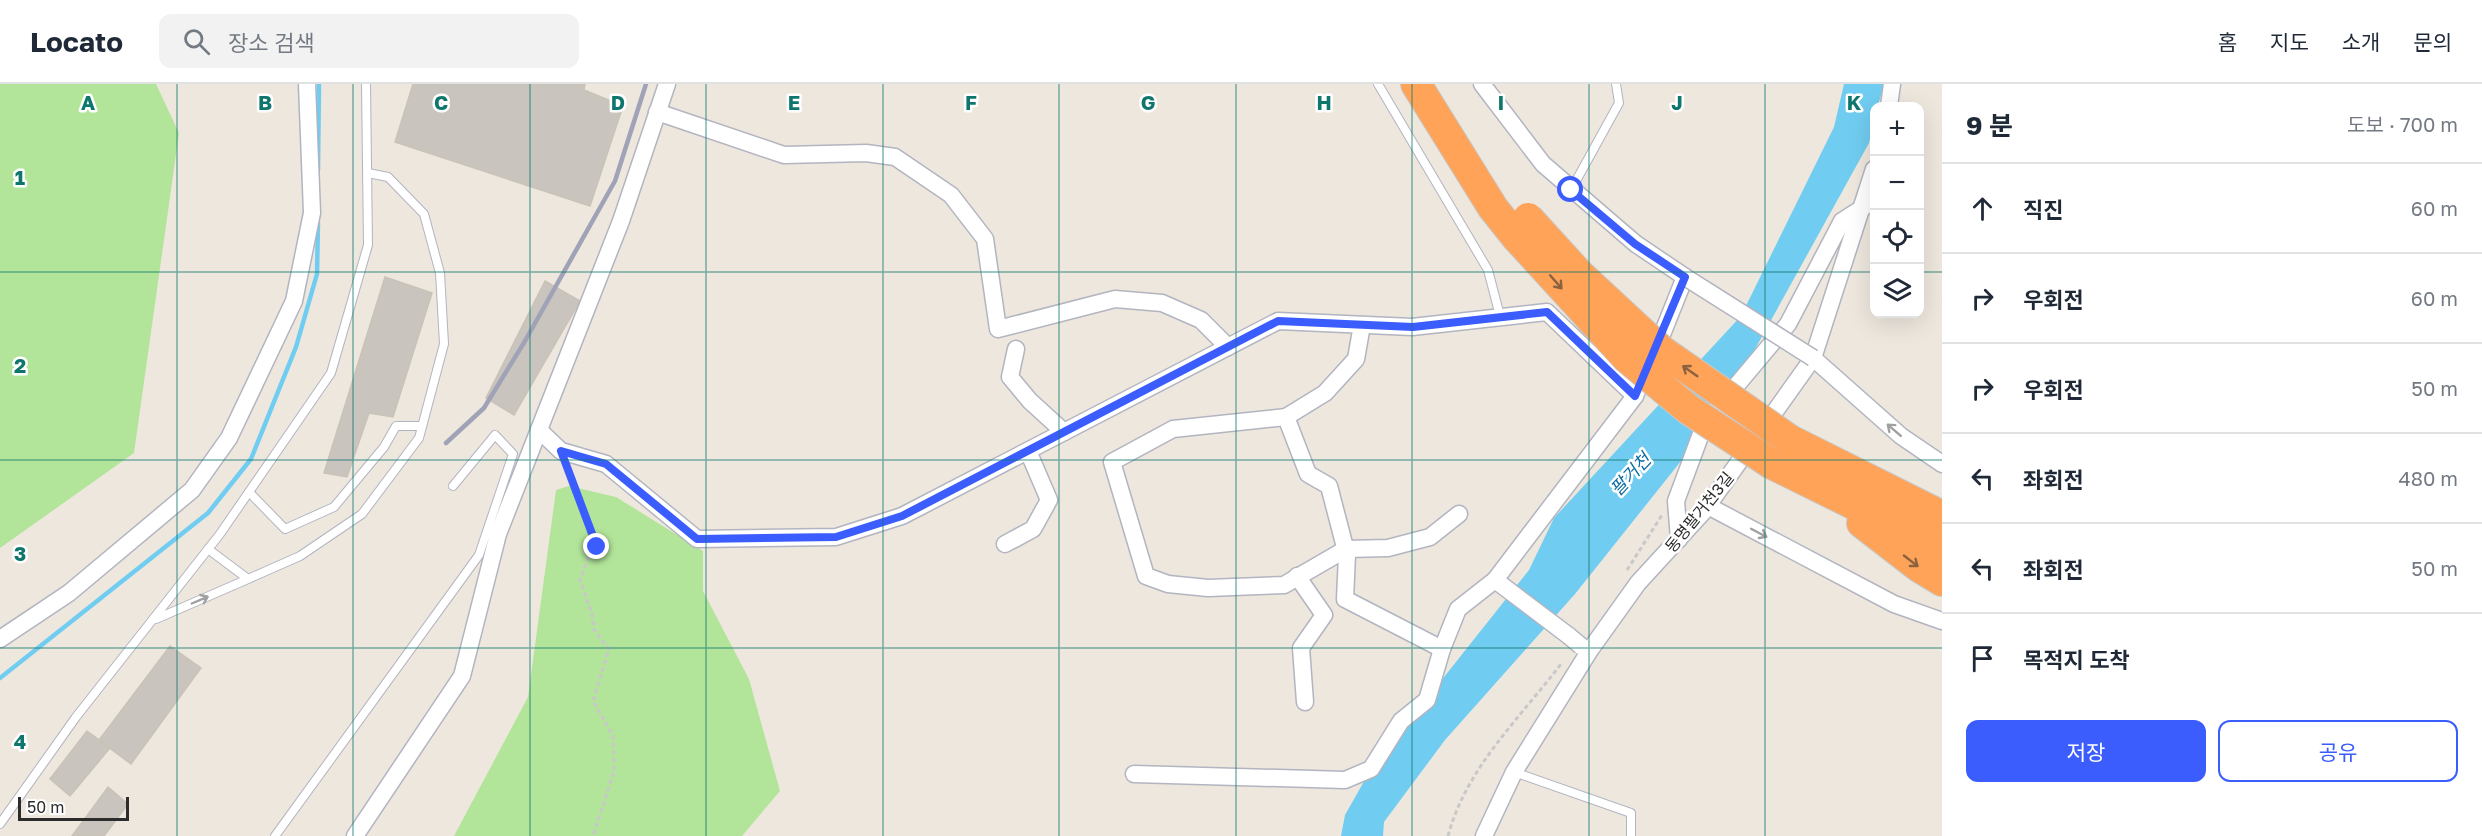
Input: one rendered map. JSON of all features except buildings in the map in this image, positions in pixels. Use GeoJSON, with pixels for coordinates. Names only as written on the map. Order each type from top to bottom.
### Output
{"type":"FeatureCollection","features":[{"type":"Feature","properties":{"kind":"highway"},"geometry":{"type":"LineString","coordinates":[[1416,84],[1493,208],[1523,228],[1587,282],[1662,351],[1790,440],[1841,468],[1888,488],[1942,516]]}},
{"type":"Feature","properties":{"kind":"highway"},"geometry":{"type":"LineString","coordinates":[[1434,84],[1523,228],[1628,358],[1688,409],[1772,464],[1942,548]]}},
{"type":"Feature","properties":{"kind":"highway"},"geometry":{"type":"LineString","coordinates":[[1841,468],[1942,497]]}},
{"type":"Feature","properties":{"kind":"highway"},"geometry":{"type":"LineString","coordinates":[[1815,486],[1919,567],[1942,581]]}},
{"type":"Feature","properties":{"kind":"street"},"geometry":{"type":"LineString","coordinates":[[0,639],[69,593],[192,490],[229,438],[294,301],[312,213],[307,84]]}},
{"type":"Feature","properties":{"kind":"street"},"geometry":{"type":"LineString","coordinates":[[355,836],[462,676],[498,534],[621,221],[667,84]]}},
{"type":"Feature","properties":{"kind":"street"},"geometry":{"type":"LineString","coordinates":[[1482,84],[1543,164],[1635,244],[1813,358],[1901,436],[1942,464]]}},
{"type":"Feature","properties":{"kind":"street"},"geometry":{"type":"LineString","coordinates":[[1890,102],[1892,84]]}},
{"type":"Feature","properties":{"kind":"street"},"geometry":{"type":"LineString","coordinates":[[657,112],[784,154],[866,153],[895,157],[951,195],[986,239],[998,329],[1114,299],[1162,303],[1201,320],[1228,347]]}},
{"type":"Feature","properties":{"kind":"street","name":"동명팔거천3길"},"geometry":{"type":"LineString","coordinates":[[1484,836],[1514,772],[1579,667],[1580,644],[1708,506],[1813,358],[1870,186]]}},
{"type":"Feature","properties":{"kind":"street"},"geometry":{"type":"LineString","coordinates":[[1678,539],[1676,501],[1705,423],[1788,324],[1842,221],[1864,207]]}},
{"type":"Feature","properties":{"kind":"street"},"geometry":{"type":"LineString","coordinates":[[1134,774],[1345,780],[1371,769],[1401,721],[1427,700],[1442,649],[1458,609],[1495,580],[1635,396],[1685,277]]}},
{"type":"Feature","properties":{"kind":"street"},"geometry":{"type":"LineString","coordinates":[[539,430],[561,451],[606,464],[697,539],[836,537],[902,516],[1278,321],[1413,327],[1547,312],[1635,396]]}},
{"type":"Feature","properties":{"kind":"street"},"geometry":{"type":"LineString","coordinates":[[1362,325],[1356,359],[1325,393],[1286,417],[1173,429],[1112,462],[1146,576],[1168,584],[1208,588],[1284,585],[1346,549],[1388,548],[1430,537],[1459,514]]}},
{"type":"Feature","properties":{"kind":"street"},"geometry":{"type":"LineString","coordinates":[[1016,349],[1010,377],[1030,401],[1064,432]]}},
{"type":"Feature","properties":{"kind":"street"},"geometry":{"type":"LineString","coordinates":[[1286,417],[1308,474],[1329,486],[1346,549],[1345,599],[1442,649]]}},
{"type":"Feature","properties":{"kind":"street"},"geometry":{"type":"LineString","coordinates":[[1005,544],[1033,529],[1049,500],[1028,451]]}},
{"type":"Feature","properties":{"kind":"street"},"geometry":{"type":"LineString","coordinates":[[1708,506],[1894,604],[1942,621]]}},
{"type":"Feature","properties":{"kind":"street"},"geometry":{"type":"LineString","coordinates":[[1297,576],[1324,615],[1301,648],[1305,702]]}},
{"type":"Feature","properties":{"kind":"street"},"geometry":{"type":"LineString","coordinates":[[1495,580],[1580,644]]}},
{"type":"Feature","properties":{"kind":"lane"},"geometry":{"type":"LineString","coordinates":[[0,825],[76,717],[208,549],[331,373],[368,245],[366,84]]}},
{"type":"Feature","properties":{"kind":"lane"},"geometry":{"type":"LineString","coordinates":[[1378,84],[1488,270],[1500,316]]}},
{"type":"Feature","properties":{"kind":"lane"},"geometry":{"type":"LineString","coordinates":[[1571,190],[1619,103],[1616,84]]}},
{"type":"Feature","properties":{"kind":"lane"},"geometry":{"type":"LineString","coordinates":[[152,620],[300,556],[362,514],[419,438],[444,344],[440,273],[424,214],[387,177],[368,173]]}},
{"type":"Feature","properties":{"kind":"lane"},"geometry":{"type":"LineString","coordinates":[[249,492],[285,529],[334,507],[384,447],[396,426],[422,426]]}},
{"type":"Feature","properties":{"kind":"lane"},"geometry":{"type":"LineString","coordinates":[[275,836],[479,555],[513,454],[495,435],[453,486]]}},
{"type":"Feature","properties":{"kind":"lane"},"geometry":{"type":"LineString","coordinates":[[208,549],[248,579]]}},
{"type":"Feature","properties":{"kind":"lane"},"geometry":{"type":"LineString","coordinates":[[1514,772],[1631,813],[1631,836]]}},
{"type":"Feature","properties":{"kind":"path"},"geometry":{"type":"LineString","coordinates":[[561,451],[597,547],[588,558],[580,580],[592,614],[594,630],[609,649],[593,701],[613,736],[614,771],[593,836]]}},
{"type":"Feature","properties":{"kind":"green space"},"geometry":{"type":"Polygon","coordinates":[[[0,84],[156,84],[179,133],[134,453],[0,548],[0,84]]]}},
{"type":"Feature","properties":{"kind":"green space"},"geometry":{"type":"Polygon","coordinates":[[[569,486],[616,497],[703,551],[703,591],[749,679],[780,791],[742,836],[454,836],[528,697],[556,490],[569,486]]]}},
{"type":"Feature","properties":{"kind":"water","name":"팔거천"},"geometry":{"type":"Polygon","coordinates":[[[1844,84],[1884,84],[1879,102],[1870,102],[1869,143],[1754,351],[1705,423],[1689,451],[1575,594],[1445,740],[1384,822],[1383,836],[1341,836],[1345,815],[1371,769],[1529,570],[1554,518],[1741,316],[1834,127],[1844,84]]]}},
{"type":"Feature","properties":{"kind":"waterway"},"geometry":{"type":"LineString","coordinates":[[318,170],[319,84]]}},
{"type":"Feature","properties":{"kind":"waterway"},"geometry":{"type":"LineString","coordinates":[[0,678],[208,513],[251,459],[296,347],[317,274],[318,223]]}},
{"type":"Feature","properties":{"kind":"railway"},"geometry":{"type":"LineString","coordinates":[[446,443],[484,408],[525,341],[615,181],[646,84]]}},
{"type":"Feature","properties":{"kind":"route"},"geometry":{"type":"LineString","coordinates":[[597,547],[561,451],[606,464],[697,539],[836,537],[902,516],[1278,321],[1413,327],[1547,312],[1635,396],[1685,277],[1635,244],[1571,190]]}}]}
